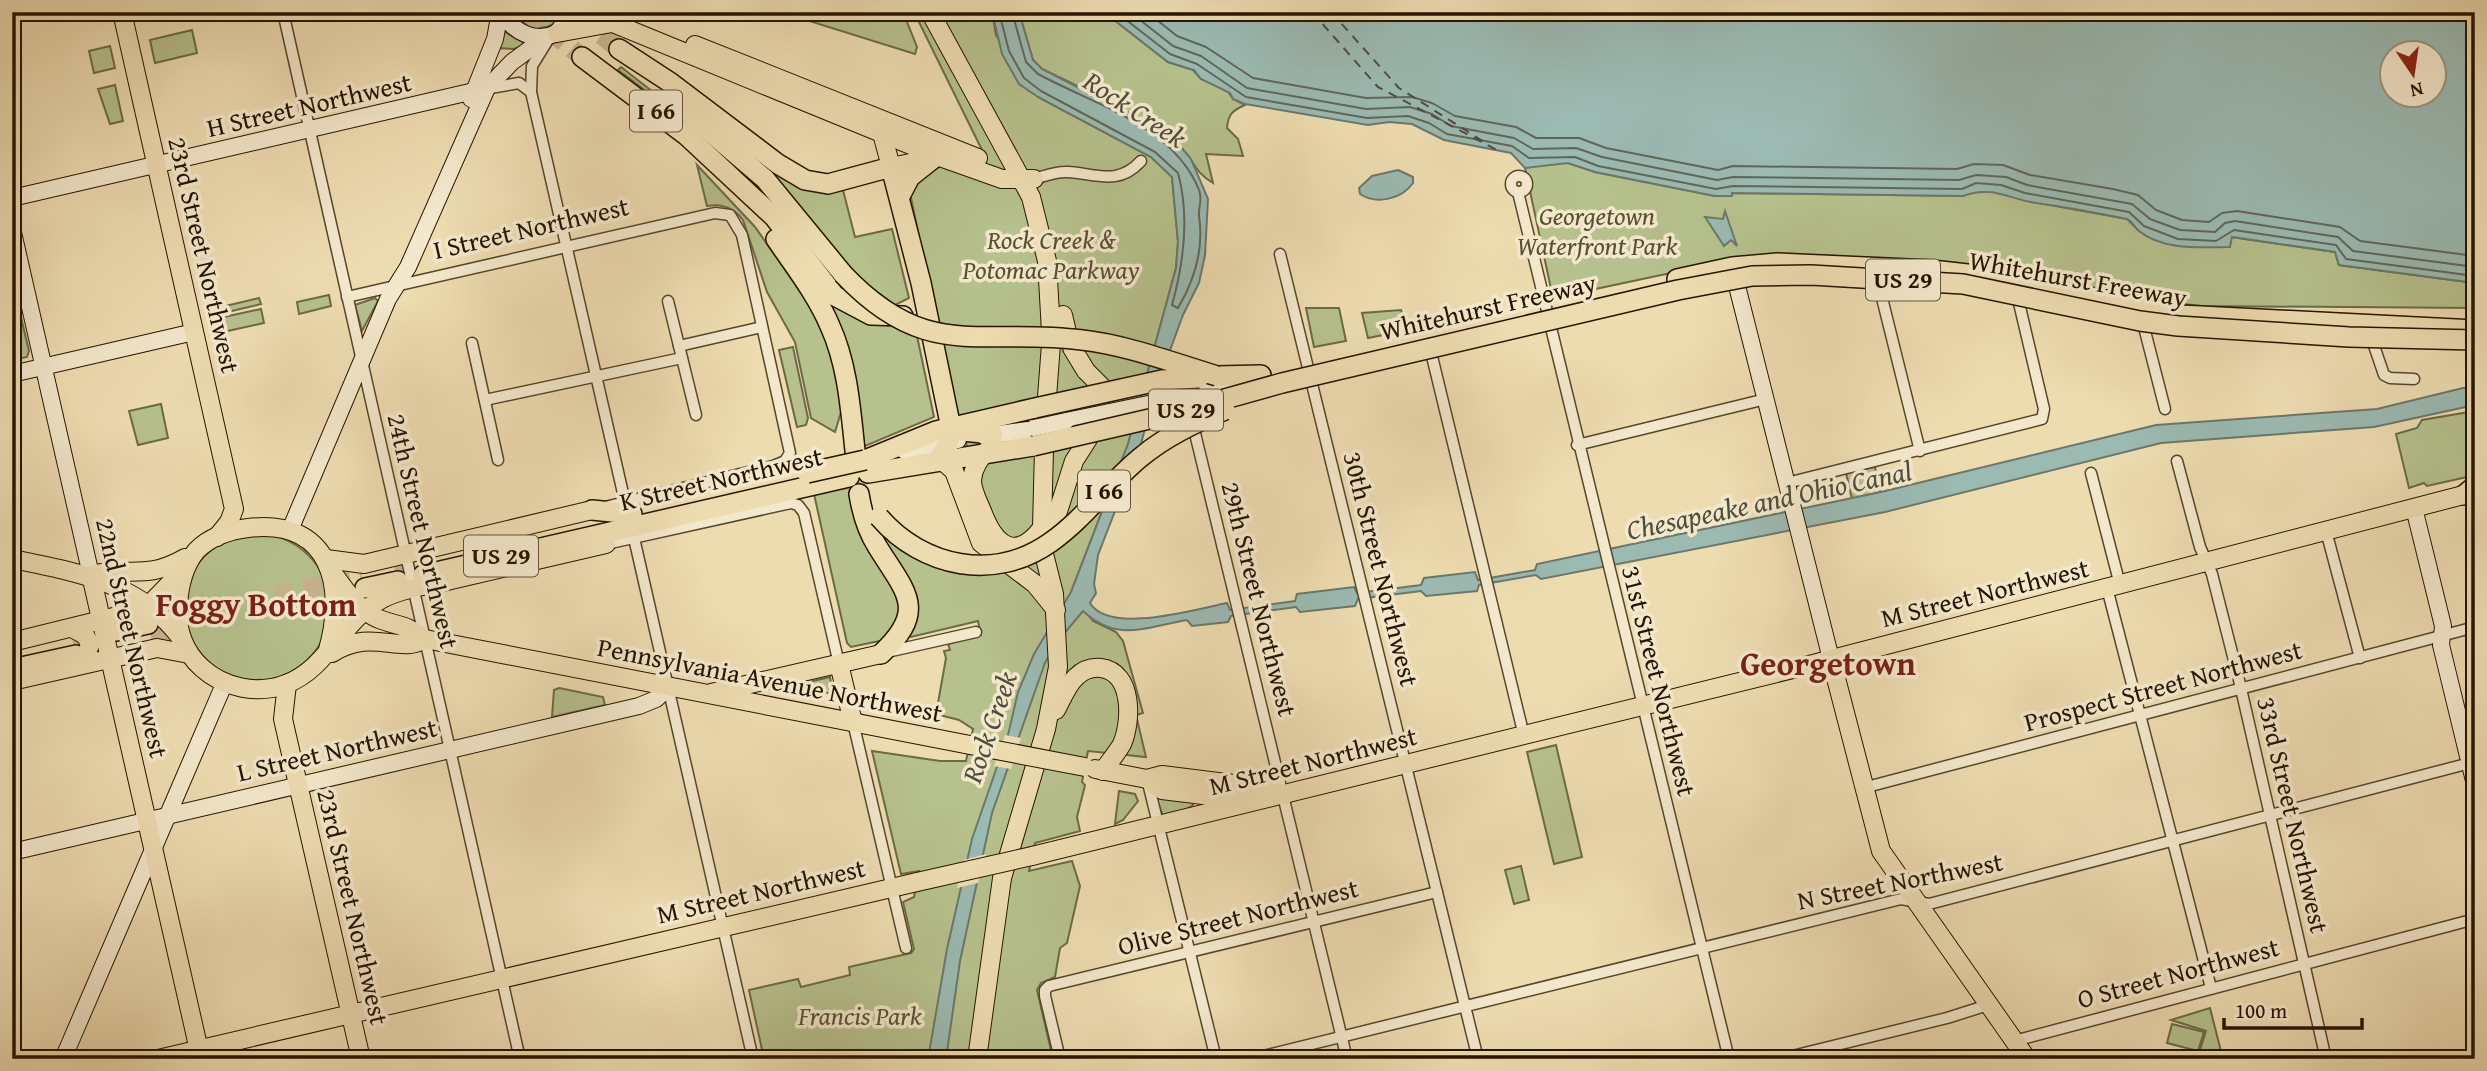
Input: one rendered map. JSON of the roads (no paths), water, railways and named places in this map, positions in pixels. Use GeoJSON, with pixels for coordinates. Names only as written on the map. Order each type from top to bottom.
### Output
{"type":"FeatureCollection","features":[{"type":"Feature","properties":{"kind":"highway","name":"I 66"},"geometry":{"type":"LineString","coordinates":[[863,177],[835,183],[812,182],[787,170],[671,83],[624,53],[661,92],[765,179],[843,274],[883,310],[934,333],[968,338],[1083,340],[1217,376]]}},
{"type":"Feature","properties":{"kind":"highway","name":"I 66"},"geometry":{"type":"LineString","coordinates":[[582,57],[662,116],[725,171],[801,275],[831,327],[846,382],[861,464]]}},
{"type":"Feature","properties":{"kind":"highway"},"geometry":{"type":"LineString","coordinates":[[900,196],[910,177],[937,157]]}},
{"type":"Feature","properties":{"kind":"highway"},"geometry":{"type":"LineString","coordinates":[[863,177],[891,167],[922,284],[934,355]]}},
{"type":"Feature","properties":{"kind":"highway"},"geometry":{"type":"LineString","coordinates":[[725,171],[774,217],[835,296],[863,313],[909,317],[919,322],[972,441],[937,461]]}},
{"type":"Feature","properties":{"kind":"highway"},"geometry":{"type":"LineString","coordinates":[[863,177],[886,180],[900,196]]}},
{"type":"Feature","properties":{"kind":"highway","name":"Whitehurst Freeway"},"geometry":{"type":"LineString","coordinates":[[937,461],[1047,400],[1162,380],[1261,375],[1697,274],[1777,263],[1969,274],[2147,310],[2475,332]]}},
{"type":"Feature","properties":{"kind":"highway","name":"Whitehurst Freeway"},"geometry":{"type":"LineString","coordinates":[[972,441],[1039,440],[1171,414],[1338,369],[1707,284],[1770,275],[1963,284],[2140,321],[2178,326],[2349,337],[2475,340]]}},
{"type":"Feature","properties":{"kind":"highway"},"geometry":{"type":"LineString","coordinates":[[886,317],[913,302],[922,284]]}},
{"type":"Feature","properties":{"kind":"highway","name":"US 29"},"geometry":{"type":"LineString","coordinates":[[2227,317],[2475,317]]}},
{"type":"Feature","properties":{"kind":"highway","name":"I 66"},"geometry":{"type":"LineString","coordinates":[[881,654],[905,626],[909,601],[903,584],[871,536],[862,494],[879,517],[907,543],[943,561],[975,566],[1013,561],[1052,541],[1130,466],[1173,434],[1234,406],[1338,369]]}},
{"type":"Feature","properties":{"kind":"highway","name":"K Street Northwest"},"geometry":{"type":"LineString","coordinates":[[808,480],[901,454],[972,441]]}},
{"type":"Feature","properties":{"kind":"highway","name":"K Street Northwest"},"geometry":{"type":"LineString","coordinates":[[363,582],[808,480],[901,454],[937,461]]}},
{"type":"Feature","properties":{"kind":"highway"},"geometry":{"type":"LineString","coordinates":[[592,510],[633,519]]}},
{"type":"Feature","properties":{"kind":"highway"},"geometry":{"type":"LineString","coordinates":[[606,544],[633,519]]}},
{"type":"Feature","properties":{"kind":"highway"},"geometry":{"type":"LineString","coordinates":[[112,639],[150,621]]}},
{"type":"Feature","properties":{"kind":"highway"},"geometry":{"type":"LineString","coordinates":[[12,656],[76,647]]}},
{"type":"Feature","properties":{"kind":"highway"},"geometry":{"type":"LineString","coordinates":[[12,669],[76,647]]}},
{"type":"Feature","properties":{"kind":"main road","name":"23rd Street Northwest"},"geometry":{"type":"LineString","coordinates":[[122,12],[234,509]]}},
{"type":"Feature","properties":{"kind":"main road"},"geometry":{"type":"LineString","coordinates":[[294,532],[362,361],[395,286],[408,267],[437,188],[480,90],[501,12],[523,33],[552,35]]}},
{"type":"Feature","properties":{"kind":"main road"},"geometry":{"type":"LineString","coordinates":[[552,35],[572,12]]}},
{"type":"Feature","properties":{"kind":"main road"},"geometry":{"type":"LineString","coordinates":[[586,12],[613,18],[880,127],[970,154],[1028,179]]}},
{"type":"Feature","properties":{"kind":"main road"},"geometry":{"type":"LineString","coordinates":[[930,12],[990,122],[1028,179]]}},
{"type":"Feature","properties":{"kind":"main road"},"geometry":{"type":"LineString","coordinates":[[943,12],[1028,179],[1045,246],[1061,335],[1090,377],[1102,387]]}},
{"type":"Feature","properties":{"kind":"main road"},"geometry":{"type":"LineString","coordinates":[[480,90],[524,52],[552,35],[613,18]]}},
{"type":"Feature","properties":{"kind":"main road"},"geometry":{"type":"LineString","coordinates":[[489,51],[505,54],[524,52]]}},
{"type":"Feature","properties":{"kind":"main road","name":"H Street Northwest"},"geometry":{"type":"LineString","coordinates":[[12,198],[480,90]]}},
{"type":"Feature","properties":{"kind":"main road"},"geometry":{"type":"LineString","coordinates":[[880,127],[891,167],[937,157],[970,154],[988,137],[990,122]]}},
{"type":"Feature","properties":{"kind":"main road"},"geometry":{"type":"LineString","coordinates":[[880,127],[937,157],[1002,179],[1028,179]]}},
{"type":"Feature","properties":{"kind":"main road","name":"22nd Street Northwest"},"geometry":{"type":"LineString","coordinates":[[12,228],[91,575],[112,639],[147,821],[200,1054]]}},
{"type":"Feature","properties":{"kind":"main road"},"geometry":{"type":"LineString","coordinates":[[977,1059],[1002,878],[1046,729],[1058,667],[1056,610],[1039,440],[1066,421],[1309,371],[1734,274],[1881,851],[2027,1059]]}},
{"type":"Feature","properties":{"kind":"main road"},"geometry":{"type":"LineString","coordinates":[[12,374],[194,332]]}},
{"type":"Feature","properties":{"kind":"main road"},"geometry":{"type":"LineString","coordinates":[[1047,400],[1061,335]]}},
{"type":"Feature","properties":{"kind":"main road"},"geometry":{"type":"LineString","coordinates":[[972,441],[975,467],[972,486],[994,538],[1003,544],[1018,546],[1047,527],[1074,461],[1088,439]]}},
{"type":"Feature","properties":{"kind":"main road"},"geometry":{"type":"LineString","coordinates":[[937,461],[945,463],[954,471],[981,543],[1035,584],[1056,610]]}},
{"type":"Feature","properties":{"kind":"main road","name":"M Street Northwest"},"geometry":{"type":"LineString","coordinates":[[158,1059],[200,1054],[351,1013],[1285,795],[2114,587],[2471,491]]}},
{"type":"Feature","properties":{"kind":"main road"},"geometry":{"type":"LineString","coordinates":[[2414,508],[2444,626],[2441,645],[2472,762],[2475,785]]}},
{"type":"Feature","properties":{"kind":"main road"},"geometry":{"type":"LineString","coordinates":[[91,575],[150,621],[185,646],[219,679],[257,689],[287,684],[321,659],[336,611],[329,566],[294,532],[246,517],[234,509],[229,522],[217,537],[192,558],[150,621]]}},
{"type":"Feature","properties":{"kind":"main road","name":"K Street Northwest"},"geometry":{"type":"LineString","coordinates":[[321,659],[365,610],[384,597],[409,571],[592,510]]}},
{"type":"Feature","properties":{"kind":"main road"},"geometry":{"type":"LineString","coordinates":[[217,537],[241,529],[271,525]]}},
{"type":"Feature","properties":{"kind":"main road","name":"K Street Northwest"},"geometry":{"type":"LineString","coordinates":[[329,566],[356,565],[409,571],[606,544]]}},
{"type":"Feature","properties":{"kind":"main road"},"geometry":{"type":"LineString","coordinates":[[12,559],[91,575],[153,572],[192,558]]}},
{"type":"Feature","properties":{"kind":"main road"},"geometry":{"type":"LineString","coordinates":[[185,646],[178,603],[192,558]]}},
{"type":"Feature","properties":{"kind":"main road","name":"Pennsylvania Avenue Northwest"},"geometry":{"type":"LineString","coordinates":[[329,566],[347,593],[365,610],[379,619],[408,626],[425,639],[1103,771],[1147,779],[1162,775],[1195,787],[1257,801]]}},
{"type":"Feature","properties":{"kind":"main road"},"geometry":{"type":"LineString","coordinates":[[12,681],[76,647],[112,639],[157,648],[185,646]]}},
{"type":"Feature","properties":{"kind":"main road"},"geometry":{"type":"LineString","coordinates":[[12,642],[76,647],[112,639]]}},
{"type":"Feature","properties":{"kind":"main road","name":"Pennsylvania Avenue Northwest"},"geometry":{"type":"LineString","coordinates":[[321,659],[355,641],[382,640],[414,646],[425,639]]}},
{"type":"Feature","properties":{"kind":"main road"},"geometry":{"type":"LineString","coordinates":[[704,695],[881,654]]}},
{"type":"Feature","properties":{"kind":"main road"},"geometry":{"type":"LineString","coordinates":[[839,664],[853,722]]}},
{"type":"Feature","properties":{"kind":"main road"},"geometry":{"type":"LineString","coordinates":[[1046,729],[1076,677],[1094,668],[1115,673],[1127,696],[1126,727],[1119,749],[1103,771]]}},
{"type":"Feature","properties":{"kind":"main road"},"geometry":{"type":"LineString","coordinates":[[63,1059],[168,817],[219,679]]}},
{"type":"Feature","properties":{"kind":"main road","name":"23rd Street Northwest"},"geometry":{"type":"LineString","coordinates":[[287,684],[283,719],[361,1059]]}},
{"type":"Feature","properties":{"kind":"main road","name":"L Street Northwest"},"geometry":{"type":"LineString","coordinates":[[12,852],[639,706],[656,699],[668,688]]}},
{"type":"Feature","properties":{"kind":"main road"},"geometry":{"type":"LineString","coordinates":[[1195,787],[1197,816]]}},
{"type":"Feature","properties":{"kind":"main road","name":"Pennsylvania Avenue Northwest"},"geometry":{"type":"LineString","coordinates":[[1195,787],[1266,788],[1285,795]]}},
{"type":"Feature","properties":{"kind":"street","name":"24th Street Northwest"},"geometry":{"type":"LineString","coordinates":[[283,12],[520,1059]]}},
{"type":"Feature","properties":{"kind":"street"},"geometry":{"type":"LineString","coordinates":[[552,35],[532,66],[531,92],[596,377],[633,519],[668,688],[753,1059]]}},
{"type":"Feature","properties":{"kind":"street","name":"H Street Northwest"},"geometry":{"type":"LineString","coordinates":[[480,90],[519,83],[531,92]]}},
{"type":"Feature","properties":{"kind":"street"},"geometry":{"type":"LineString","coordinates":[[1028,179],[1061,172],[1114,178],[1129,173],[1141,161]]}},
{"type":"Feature","properties":{"kind":"street","name":"31st Street Northwest"},"geometry":{"type":"LineString","coordinates":[[1518,191],[1577,445],[1729,1059]]}},
{"type":"Feature","properties":{"kind":"street","name":"I Street Northwest"},"geometry":{"type":"LineString","coordinates":[[347,297],[705,215],[727,213],[736,221],[742,235],[762,327]]}},
{"type":"Feature","properties":{"kind":"street","name":"30th Street Northwest"},"geometry":{"type":"LineString","coordinates":[[1280,254],[1478,1059]]}},
{"type":"Feature","properties":{"kind":"street"},"geometry":{"type":"LineString","coordinates":[[1734,274],[1799,269],[1947,277],[2015,288],[2142,316],[2369,331],[2475,332]]}},
{"type":"Feature","properties":{"kind":"street"},"geometry":{"type":"LineString","coordinates":[[1879,286],[1920,451]]}},
{"type":"Feature","properties":{"kind":"street"},"geometry":{"type":"LineString","coordinates":[[668,301],[696,415]]}},
{"type":"Feature","properties":{"kind":"street"},"geometry":{"type":"LineString","coordinates":[[1787,483],[2036,422],[2045,416],[2019,303]]}},
{"type":"Feature","properties":{"kind":"street"},"geometry":{"type":"LineString","coordinates":[[485,400],[596,377],[762,327]]}},
{"type":"Feature","properties":{"kind":"street","name":"K Street Northwest"},"geometry":{"type":"LineString","coordinates":[[633,519],[785,461],[789,450],[762,327]]}},
{"type":"Feature","properties":{"kind":"street"},"geometry":{"type":"LineString","coordinates":[[2145,331],[2165,410]]}},
{"type":"Feature","properties":{"kind":"street"},"geometry":{"type":"LineString","coordinates":[[2369,331],[2384,375],[2390,378],[2414,379]]}},
{"type":"Feature","properties":{"kind":"street"},"geometry":{"type":"LineString","coordinates":[[472,343],[498,460]]}},
{"type":"Feature","properties":{"kind":"street"},"geometry":{"type":"LineString","coordinates":[[1428,343],[1524,736]]}},
{"type":"Feature","properties":{"kind":"street","name":"29th Street Northwest"},"geometry":{"type":"LineString","coordinates":[[1185,395],[1285,795],[1347,1059]]}},
{"type":"Feature","properties":{"kind":"street"},"geometry":{"type":"LineString","coordinates":[[1577,445],[1766,398]]}},
{"type":"Feature","properties":{"kind":"street","name":"33rd Street Northwest"},"geometry":{"type":"LineString","coordinates":[[2177,461],[2241,689],[2326,1059]]}},
{"type":"Feature","properties":{"kind":"street"},"geometry":{"type":"LineString","coordinates":[[2091,472],[2139,715],[2211,988]]}},
{"type":"Feature","properties":{"kind":"street","name":"K Street Northwest"},"geometry":{"type":"LineString","coordinates":[[633,519],[791,503],[798,505],[804,513],[839,664]]}},
{"type":"Feature","properties":{"kind":"street"},"geometry":{"type":"LineString","coordinates":[[2326,531],[2360,658]]}},
{"type":"Feature","properties":{"kind":"street","name":"Prospect Street Northwest"},"geometry":{"type":"LineString","coordinates":[[1863,788],[2475,627]]}},
{"type":"Feature","properties":{"kind":"street"},"geometry":{"type":"LineString","coordinates":[[881,654],[975,632]]}},
{"type":"Feature","properties":{"kind":"street"},"geometry":{"type":"LineString","coordinates":[[853,722],[906,948]]}},
{"type":"Feature","properties":{"kind":"street","name":"N Street Northwest"},"geometry":{"type":"LineString","coordinates":[[1251,1059],[1901,899],[1929,904],[2472,762]]}},
{"type":"Feature","properties":{"kind":"street"},"geometry":{"type":"LineString","coordinates":[[1147,779],[1216,1059]]}},
{"type":"Feature","properties":{"kind":"street","name":"Olive Street Northwest"},"geometry":{"type":"LineString","coordinates":[[1060,1059],[1045,996],[1045,990],[1049,986],[1437,892]]}},
{"type":"Feature","properties":{"kind":"street","name":"O Street Northwest"},"geometry":{"type":"LineString","coordinates":[[2014,1041],[2475,919]]}},
{"type":"Feature","properties":{"kind":"street"},"geometry":{"type":"LineString","coordinates":[[1780,1059],[1947,1018],[1988,1004]]}},
{"type":"Feature","properties":{"kind":"water"},"geometry":{"type":"Polygon","coordinates":[[[992,12],[1019,12],[1033,60],[1042,69],[1141,120],[1180,146],[1191,159],[1208,199],[1205,255],[1199,283],[1183,315],[1154,394],[1141,444],[1098,555],[1094,584],[1096,593],[1090,603],[1100,612],[1115,617],[1154,617],[1227,603],[1230,610],[1295,601],[1297,594],[1354,587],[1357,593],[1421,585],[1424,578],[1475,572],[1478,580],[1535,570],[1537,564],[1881,492],[2156,425],[2377,409],[2463,388],[2475,388],[2475,405],[2374,427],[2161,443],[1885,512],[1541,579],[1536,575],[1479,585],[1477,591],[1426,596],[1421,591],[1358,599],[1355,606],[1300,612],[1296,607],[1231,616],[1228,622],[1192,626],[1187,620],[1132,630],[1108,627],[1083,611],[1057,642],[1045,663],[992,813],[960,961],[946,1059],[928,1059],[947,949],[972,839],[1008,735],[1018,692],[1034,654],[1071,592],[1128,444],[1176,268],[1178,242],[1172,177],[1151,157],[1038,97],[1019,84],[1002,54],[992,12]]]}},
{"type":"Feature","properties":{"kind":"water"},"geometry":{"type":"Polygon","coordinates":[[[1104,12],[2475,12],[2475,283],[2339,265],[2335,252],[2232,237],[2230,247],[2171,245],[2149,237],[2127,219],[1991,192],[1963,196],[1732,193],[1732,196],[1715,196],[1595,172],[1568,163],[1525,168],[1511,153],[1444,140],[1412,124],[1389,122],[1368,125],[1245,104],[1233,99],[1230,93],[1201,79],[1194,70],[1168,62],[1104,12]]]}},
{"type":"Feature","properties":{"kind":"water"},"geometry":{"type":"Polygon","coordinates":[[[1398,170],[1413,177],[1413,183],[1402,193],[1381,200],[1360,194],[1359,188],[1372,176],[1398,170]]]}},
{"type":"Feature","properties":{"kind":"water"},"geometry":{"type":"Polygon","coordinates":[[[1725,211],[1737,246],[1731,240],[1724,246],[1705,217],[1723,219],[1725,211]]]}},
{"type":"Feature","properties":{"kind":"tunnel"},"geometry":{"type":"LineString","coordinates":[[527,12],[582,57]]}},
{"type":"Feature","properties":{"kind":"tunnel"},"geometry":{"type":"LineString","coordinates":[[579,17],[619,49]]}},
{"type":"Feature","properties":{"kind":"tunnel"},"geometry":{"type":"LineString","coordinates":[[857,468],[865,493]]}},
{"type":"Feature","properties":{"kind":"tunnel"},"geometry":{"type":"LineString","coordinates":[[395,569],[421,563]]}},
{"type":"Feature","properties":{"kind":"tunnel"},"geometry":{"type":"LineString","coordinates":[[162,621],[362,576]]}},
{"type":"Feature","properties":{"kind":"tunnel"},"geometry":{"type":"LineString","coordinates":[[151,637],[188,628]]}},
{"type":"Feature","properties":{"kind":"tunnel"},"geometry":{"type":"LineString","coordinates":[[73,642],[116,631]]}},
{"type":"Feature","properties":{"kind":"district","name":"Foggy Bottom"},"geometry":{"type":"Point","coordinates":[256,604]}},
{"type":"Feature","properties":{"kind":"district","name":"Georgetown"},"geometry":{"type":"Point","coordinates":[1828,663]}},
{"type":"Feature","properties":{"kind":"water label","name":"Rock Creek"},"geometry":{"type":"Point","coordinates":[1135,109]}},
{"type":"Feature","properties":{"kind":"water label","name":"Chesapeake and Ohio Canal"},"geometry":{"type":"Point","coordinates":[1769,500]}},
{"type":"Feature","properties":{"kind":"water label","name":"Rock Creek"},"geometry":{"type":"Point","coordinates":[989,727]}},
{"type":"Feature","properties":{"kind":"park label","name":"Georgetown Waterfront Park"},"geometry":{"type":"Point","coordinates":[1597,231]}},
{"type":"Feature","properties":{"kind":"park label","name":"Rock Creek & Potomac Parkway"},"geometry":{"type":"Point","coordinates":[1051,255]}},
{"type":"Feature","properties":{"kind":"park label","name":"Francis Park"},"geometry":{"type":"Point","coordinates":[860,1016]}}]}
